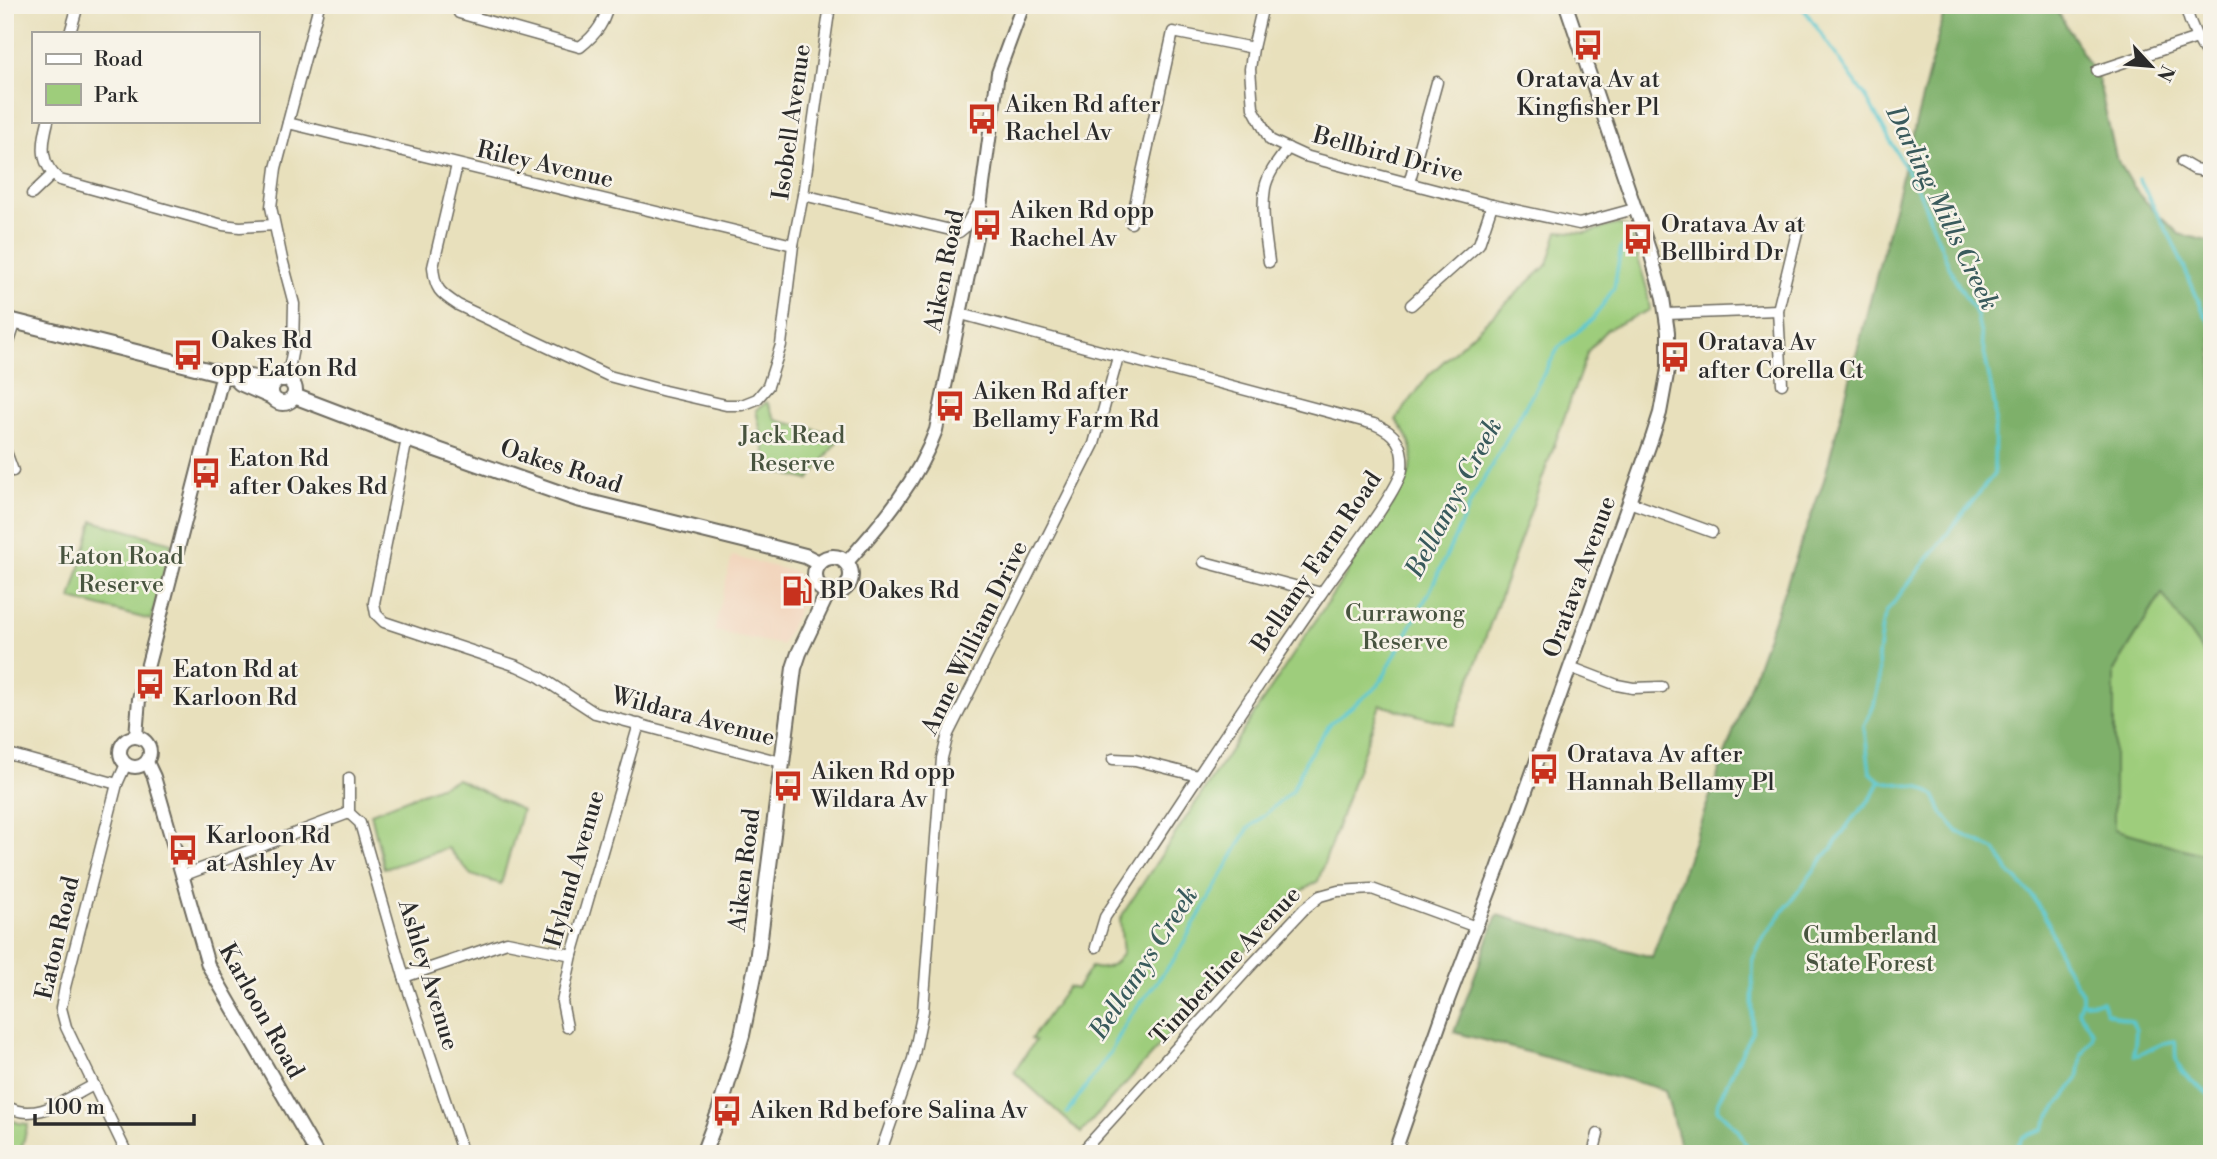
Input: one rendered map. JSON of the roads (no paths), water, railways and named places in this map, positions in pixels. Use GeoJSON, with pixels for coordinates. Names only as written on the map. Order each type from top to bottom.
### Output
{"type":"FeatureCollection","features":[{"type":"Feature","properties":{"kind":"main road"},"geometry":{"type":"LineString","coordinates":[[11,320],[229,376],[281,380],[293,384],[294,396],[285,403],[277,402],[229,376]]}},
{"type":"Feature","properties":{"kind":"main road"},"geometry":{"type":"LineString","coordinates":[[272,397],[271,388],[281,380]]}},
{"type":"Feature","properties":{"kind":"main road","name":"Oakes Road"},"geometry":{"type":"LineString","coordinates":[[294,396],[577,499],[759,544],[804,556],[819,563]]}},
{"type":"Feature","properties":{"kind":"main road"},"geometry":{"type":"LineString","coordinates":[[835,557],[847,562],[851,576],[846,587],[840,591],[828,592],[821,589],[816,581],[819,563],[835,557]]}},
{"type":"Feature","properties":{"kind":"main road","name":"Aiken Road"},"geometry":{"type":"LineString","coordinates":[[703,1154],[719,1112],[742,1035],[757,961],[794,668],[828,592]]}},
{"type":"Feature","properties":{"kind":"street"},"geometry":{"type":"LineString","coordinates":[[70,32],[78,5]]}},
{"type":"Feature","properties":{"kind":"street"},"geometry":{"type":"LineString","coordinates":[[281,380],[293,348],[294,304],[271,207],[288,123],[319,5]]}},
{"type":"Feature","properties":{"kind":"street"},"geometry":{"type":"LineString","coordinates":[[460,5],[458,13],[580,47],[595,36],[607,13],[607,5]]}},
{"type":"Feature","properties":{"kind":"street","name":"Isobell Avenue"},"geometry":{"type":"LineString","coordinates":[[457,165],[433,267],[434,282],[440,293],[458,305],[609,376],[726,405],[742,405],[757,399],[768,386],[781,345],[793,245],[803,195],[830,5]]}},
{"type":"Feature","properties":{"kind":"street","name":"Aiken Road"},"geometry":{"type":"LineString","coordinates":[[847,562],[865,543],[913,479],[928,453],[936,430],[982,198],[998,74],[1023,5]]}},
{"type":"Feature","properties":{"kind":"street","name":"Bellbird Drive"},"geometry":{"type":"LineString","coordinates":[[1263,5],[1252,48],[1250,69],[1253,108],[1270,140],[1305,156],[1492,205],[1579,224],[1634,209]]}},
{"type":"Feature","properties":{"kind":"street","name":"Oratava Avenue"},"geometry":{"type":"LineString","coordinates":[[1394,1154],[1656,426],[1665,391],[1668,369],[1666,314],[1659,279],[1566,5]]}},
{"type":"Feature","properties":{"kind":"street"},"geometry":{"type":"LineString","coordinates":[[2185,5],[2197,38],[2212,61]]}},
{"type":"Feature","properties":{"kind":"street"},"geometry":{"type":"LineString","coordinates":[[1130,223],[1173,32],[1252,48]]}},
{"type":"Feature","properties":{"kind":"street"},"geometry":{"type":"LineString","coordinates":[[2097,71],[2197,38]]}},
{"type":"Feature","properties":{"kind":"street"},"geometry":{"type":"LineString","coordinates":[[1409,183],[1437,82]]}},
{"type":"Feature","properties":{"kind":"street"},"geometry":{"type":"LineString","coordinates":[[48,122],[42,147],[43,157],[53,174],[68,183],[223,225],[274,225]]}},
{"type":"Feature","properties":{"kind":"street","name":"Riley Avenue"},"geometry":{"type":"LineString","coordinates":[[288,123],[793,245]]}},
{"type":"Feature","properties":{"kind":"street"},"geometry":{"type":"LineString","coordinates":[[1269,262],[1264,229],[1265,186],[1274,167],[1288,148]]}},
{"type":"Feature","properties":{"kind":"street"},"geometry":{"type":"LineString","coordinates":[[2182,162],[2194,169],[2212,172]]}},
{"type":"Feature","properties":{"kind":"street"},"geometry":{"type":"LineString","coordinates":[[32,194],[53,174]]}},
{"type":"Feature","properties":{"kind":"street"},"geometry":{"type":"LineString","coordinates":[[803,195],[959,232],[982,198]]}},
{"type":"Feature","properties":{"kind":"street"},"geometry":{"type":"LineString","coordinates":[[1410,305],[1479,244],[1492,205]]}},
{"type":"Feature","properties":{"kind":"street"},"geometry":{"type":"LineString","coordinates":[[1782,384],[1777,310],[1799,224]]}},
{"type":"Feature","properties":{"kind":"street"},"geometry":{"type":"LineString","coordinates":[[1666,314],[1777,310]]}},
{"type":"Feature","properties":{"kind":"street","name":"Bellamy Farm Road"},"geometry":{"type":"LineString","coordinates":[[961,314],[1374,424],[1388,430],[1400,447],[1402,471],[1392,492],[1321,593],[1105,917],[1096,947]]}},
{"type":"Feature","properties":{"kind":"street"},"geometry":{"type":"LineString","coordinates":[[5,354],[11,320]]}},
{"type":"Feature","properties":{"kind":"street","name":"Anne William Drive"},"geometry":{"type":"LineString","coordinates":[[880,1154],[913,1059],[922,1011],[942,758],[948,734],[1094,444],[1118,357]]}},
{"type":"Feature","properties":{"kind":"street"},"geometry":{"type":"LineString","coordinates":[[136,736],[139,699],[229,376]]}},
{"type":"Feature","properties":{"kind":"street","name":"Wildara Avenue"},"geometry":{"type":"LineString","coordinates":[[407,439],[374,603],[376,614],[384,622],[517,666],[540,677],[595,713],[781,762]]}},
{"type":"Feature","properties":{"kind":"street"},"geometry":{"type":"LineString","coordinates":[[5,449],[13,471]]}},
{"type":"Feature","properties":{"kind":"street"},"geometry":{"type":"LineString","coordinates":[[1629,502],[1712,532]]}},
{"type":"Feature","properties":{"kind":"street"},"geometry":{"type":"LineString","coordinates":[[1205,562],[1321,593]]}},
{"type":"Feature","properties":{"kind":"street"},"geometry":{"type":"LineString","coordinates":[[5,584],[5,592]]}},
{"type":"Feature","properties":{"kind":"street"},"geometry":{"type":"LineString","coordinates":[[1570,667],[1617,685],[1633,688],[1662,687]]}},
{"type":"Feature","properties":{"kind":"street","name":"Hyland Avenue"},"geometry":{"type":"LineString","coordinates":[[567,1027],[562,1002],[572,956],[639,724]]}},
{"type":"Feature","properties":{"kind":"street"},"geometry":{"type":"LineString","coordinates":[[136,736],[148,743],[151,753],[147,762],[135,767],[126,764],[120,757],[121,747],[127,739],[136,736]]}},
{"type":"Feature","properties":{"kind":"street"},"geometry":{"type":"LineString","coordinates":[[5,753],[117,783]]}},
{"type":"Feature","properties":{"kind":"street"},"geometry":{"type":"LineString","coordinates":[[1113,759],[1135,760],[1198,776]]}},
{"type":"Feature","properties":{"kind":"street","name":"Karloon Road"},"geometry":{"type":"LineString","coordinates":[[147,762],[154,777],[208,965],[317,1154]]}},
{"type":"Feature","properties":{"kind":"street","name":"Eaton Road"},"geometry":{"type":"LineString","coordinates":[[126,764],[117,783],[61,1008],[66,1027],[127,1154]]}},
{"type":"Feature","properties":{"kind":"street","name":"Ashley Avenue"},"geometry":{"type":"LineString","coordinates":[[349,778],[349,813],[360,823],[404,977],[463,1154]]}},
{"type":"Feature","properties":{"kind":"street"},"geometry":{"type":"LineString","coordinates":[[182,876],[349,813]]}},
{"type":"Feature","properties":{"kind":"street","name":"Timberline Avenue"},"geometry":{"type":"LineString","coordinates":[[1080,1154],[1248,969],[1304,909],[1320,896],[1338,891],[1372,889],[1476,927]]}},
{"type":"Feature","properties":{"kind":"street"},"geometry":{"type":"LineString","coordinates":[[404,977],[507,942],[572,956]]}},
{"type":"Feature","properties":{"kind":"street"},"geometry":{"type":"LineString","coordinates":[[5,1105],[16,1111],[33,1113],[94,1086]]}},
{"type":"Feature","properties":{"kind":"street"},"geometry":{"type":"LineString","coordinates":[[1593,1154],[1598,1134]]}},
{"type":"Feature","properties":{"kind":"waterway","name":"Darling Mills Creek"},"geometry":{"type":"LineString","coordinates":[[1801,5],[1867,99],[1920,194],[1953,276],[1977,316],[1995,407],[1994,474],[1887,611],[1882,625],[1878,657],[1879,682],[1874,705],[1864,726],[1870,772],[1880,781]]}},
{"type":"Feature","properties":{"kind":"waterway"},"geometry":{"type":"LineString","coordinates":[[2064,5],[2071,11]]}},
{"type":"Feature","properties":{"kind":"waterway"},"geometry":{"type":"LineString","coordinates":[[2139,179],[2173,242],[2212,326]]}},
{"type":"Feature","properties":{"kind":"waterway","name":"Bellamys Creek"},"geometry":{"type":"LineString","coordinates":[[1067,1113],[1110,1053],[1129,1018],[1175,958],[1248,829],[1292,791],[1307,758],[1330,724],[1378,686],[1430,591],[1472,500],[1559,347],[1593,319],[1614,288],[1621,248],[1628,240]]}},
{"type":"Feature","properties":{"kind":"waterway"},"geometry":{"type":"LineString","coordinates":[[1880,781],[1920,787],[1934,795],[1943,814],[1958,832],[1995,850],[2009,872],[2031,894],[2048,922],[2062,961],[2082,993],[2082,1001],[2102,1001],[2106,1012],[2132,1022],[2136,1030],[2134,1055],[2175,1041],[2178,1065],[2212,1097]]}},
{"type":"Feature","properties":{"kind":"waterway"},"geometry":{"type":"LineString","coordinates":[[1749,1154],[1738,1130],[1717,1109],[1752,1031],[1753,959],[1764,937],[1850,822],[1872,797],[1880,781]]}},
{"type":"Feature","properties":{"kind":"waterway"},"geometry":{"type":"LineString","coordinates":[[2012,1154],[2023,1137],[2043,1130],[2049,1117],[2078,1079],[2082,1055],[2093,1033],[2078,1010],[2081,1002]]}},
{"type":"Feature","properties":{"kind":"place","name":"Oratava Av at Kingfisher Pl"},"geometry":{"type":"Point","coordinates":[1588,45]}},
{"type":"Feature","properties":{"kind":"place","name":"Aiken Rd after Rachel Av"},"geometry":{"type":"Point","coordinates":[982,119]}},
{"type":"Feature","properties":{"kind":"place","name":"Aiken Rd opp Rachel Av"},"geometry":{"type":"Point","coordinates":[987,225]}},
{"type":"Feature","properties":{"kind":"place","name":"Oratava Av at Bellbird Dr"},"geometry":{"type":"Point","coordinates":[1638,239]}},
{"type":"Feature","properties":{"kind":"place","name":"Oakes Rd opp Eaton Rd"},"geometry":{"type":"Point","coordinates":[188,355]}},
{"type":"Feature","properties":{"kind":"place","name":"Oratava Av after Corella Ct"},"geometry":{"type":"Point","coordinates":[1675,357]}},
{"type":"Feature","properties":{"kind":"place","name":"Aiken Rd after Bellamy Farm Rd"},"geometry":{"type":"Point","coordinates":[950,406]}},
{"type":"Feature","properties":{"kind":"place","name":"Eaton Rd after Oakes Rd"},"geometry":{"type":"Point","coordinates":[206,473]}},
{"type":"Feature","properties":{"kind":"place","name":"BP Oakes Rd"},"geometry":{"type":"Point","coordinates":[797,591]}},
{"type":"Feature","properties":{"kind":"place","name":"Eaton Rd at Karloon Rd"},"geometry":{"type":"Point","coordinates":[150,684]}},
{"type":"Feature","properties":{"kind":"place","name":"Oratava Av after Hannah Bellamy Pl"},"geometry":{"type":"Point","coordinates":[1544,769]}},
{"type":"Feature","properties":{"kind":"place","name":"Aiken Rd opp Wildara Av"},"geometry":{"type":"Point","coordinates":[788,786]}},
{"type":"Feature","properties":{"kind":"place","name":"Karloon Rd at Ashley Av"},"geometry":{"type":"Point","coordinates":[183,850]}},
{"type":"Feature","properties":{"kind":"place","name":"Aiken Rd before Salina Av"},"geometry":{"type":"Point","coordinates":[727,1111]}},
{"type":"Feature","properties":{"kind":"park label","name":"Jack Read Reserve"},"geometry":{"type":"Point","coordinates":[792,450]}},
{"type":"Feature","properties":{"kind":"park label","name":"Eaton Road Reserve"},"geometry":{"type":"Point","coordinates":[121,571]}},
{"type":"Feature","properties":{"kind":"park label","name":"Currawong Reserve"},"geometry":{"type":"Point","coordinates":[1405,628]}},
{"type":"Feature","properties":{"kind":"park label","name":"Cumberland State Forest"},"geometry":{"type":"Point","coordinates":[1870,950]}}]}
